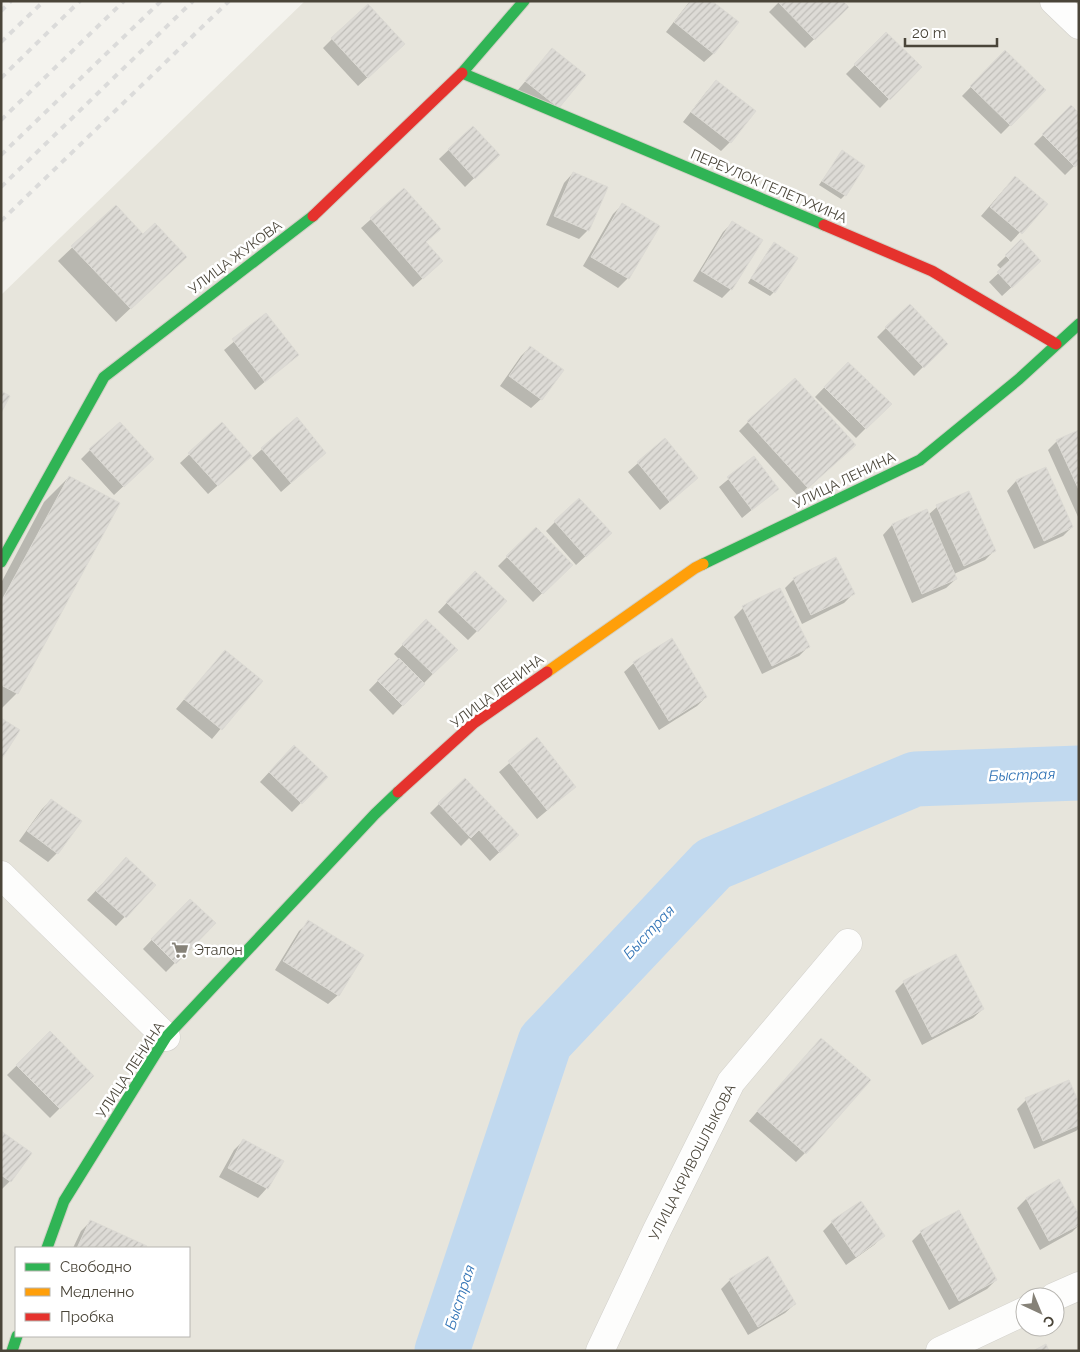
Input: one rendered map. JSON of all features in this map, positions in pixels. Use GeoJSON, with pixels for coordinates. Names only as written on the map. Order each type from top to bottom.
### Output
{"type":"FeatureCollection","features":[{"type":"Feature","properties":{"kind":"street","name":"УЛИЦА ЖУКОВА"},"geometry":{"type":"LineString","coordinates":[[1,562],[104,378],[309,220],[462,73],[524,1]]}},
{"type":"Feature","properties":{"kind":"street"},"geometry":{"type":"LineString","coordinates":[[1054,1],[1079,26]]}},
{"type":"Feature","properties":{"kind":"street","name":"ПЕРЕУЛОК ГЕЛЕТУХИНА"},"geometry":{"type":"LineString","coordinates":[[462,73],[932,272],[1056,344]]}},
{"type":"Feature","properties":{"kind":"street","name":"УЛИЦА ЛЕНИНА"},"geometry":{"type":"LineString","coordinates":[[47,1247],[64,1201],[166,1037],[375,814],[474,723],[695,568],[920,460],[1019,379],[1079,324]]}},
{"type":"Feature","properties":{"kind":"street"},"geometry":{"type":"LineString","coordinates":[[1,875],[166,1037]]}},
{"type":"Feature","properties":{"kind":"street","name":"УЛИЦА КРИВОШЛЫКОВА"},"geometry":{"type":"LineString","coordinates":[[602,1350],[657,1230],[731,1082],[848,943]]}},
{"type":"Feature","properties":{"kind":"street"},"geometry":{"type":"LineString","coordinates":[[1065,1292],[1079,1286]]}},
{"type":"Feature","properties":{"kind":"street"},"geometry":{"type":"LineString","coordinates":[[940,1351],[1015,1316]]}},
{"type":"Feature","properties":{"kind":"street"},"geometry":{"type":"LineString","coordinates":[[12,1351],[17,1337]]}},
{"type":"Feature","properties":{"kind":"shaded area"},"geometry":{"type":"Polygon","coordinates":[[[305,1],[1079,1],[1079,1351],[1,1351],[1,295],[305,1]]]}},
{"type":"Feature","properties":{"kind":"building"},"geometry":{"type":"Polygon","coordinates":[[[691,1],[712,1],[739,22],[714,54],[674,22],[691,1]]]}},
{"type":"Feature","properties":{"kind":"building"},"geometry":{"type":"Polygon","coordinates":[[[843,1],[849,7],[815,40],[778,2],[843,1]]]}},
{"type":"Feature","properties":{"kind":"building"},"geometry":{"type":"Polygon","coordinates":[[[368,4],[405,44],[368,78],[331,38],[368,4]]]}},
{"type":"Feature","properties":{"kind":"building"},"geometry":{"type":"Polygon","coordinates":[[[886,32],[922,67],[890,100],[854,64],[886,32]]]}},
{"type":"Feature","properties":{"kind":"building"},"geometry":{"type":"Polygon","coordinates":[[[552,48],[586,75],[559,108],[525,81],[552,48]]]}},
{"type":"Feature","properties":{"kind":"building"},"geometry":{"type":"Polygon","coordinates":[[[1005,50],[1046,90],[1011,126],[970,86],[1005,50]]]}},
{"type":"Feature","properties":{"kind":"building"},"geometry":{"type":"Polygon","coordinates":[[[716,80],[756,111],[731,143],[691,112],[716,80]]]}},
{"type":"Feature","properties":{"kind":"building"},"geometry":{"type":"Polygon","coordinates":[[[1071,105],[1079,113],[1079,163],[1075,167],[1042,134],[1071,105]]]}},
{"type":"Feature","properties":{"kind":"building"},"geometry":{"type":"Polygon","coordinates":[[[473,126],[500,155],[475,179],[448,149],[473,126]]]}},
{"type":"Feature","properties":{"kind":"building"},"geometry":{"type":"Polygon","coordinates":[[[842,150],[865,166],[846,196],[822,181],[842,150]]]}},
{"type":"Feature","properties":{"kind":"building"},"geometry":{"type":"Polygon","coordinates":[[[573,172],[608,187],[589,231],[554,216],[573,172]]]}},
{"type":"Feature","properties":{"kind":"building"},"geometry":{"type":"Polygon","coordinates":[[[1015,176],[1048,204],[1022,234],[990,207],[1015,176]]]}},
{"type":"Feature","properties":{"kind":"building"},"geometry":{"type":"Polygon","coordinates":[[[404,188],[441,229],[426,242],[443,261],[423,279],[370,218],[404,188]]]}},
{"type":"Feature","properties":{"kind":"building"},"geometry":{"type":"Polygon","coordinates":[[[622,203],[660,226],[629,279],[591,257],[622,203]]]}},
{"type":"Feature","properties":{"kind":"building"},"geometry":{"type":"Polygon","coordinates":[[[116,205],[143,234],[155,223],[187,257],[131,309],[71,246],[116,205]]]}},
{"type":"Feature","properties":{"kind":"building"},"geometry":{"type":"Polygon","coordinates":[[[732,221],[763,240],[732,290],[701,271],[732,221]]]}},
{"type":"Feature","properties":{"kind":"building"},"geometry":{"type":"Polygon","coordinates":[[[1021,239],[1041,261],[1012,288],[997,272],[1010,260],[1005,255],[1021,239]]]}},
{"type":"Feature","properties":{"kind":"building"},"geometry":{"type":"Polygon","coordinates":[[[774,242],[798,258],[775,293],[751,278],[774,242]]]}},
{"type":"Feature","properties":{"kind":"building"},"geometry":{"type":"Polygon","coordinates":[[[910,304],[948,344],[924,368],[885,327],[910,304]]]}},
{"type":"Feature","properties":{"kind":"building"},"geometry":{"type":"Polygon","coordinates":[[[266,313],[299,355],[265,382],[232,339],[266,313]]]}},
{"type":"Feature","properties":{"kind":"building"},"geometry":{"type":"Polygon","coordinates":[[[530,346],[564,370],[542,400],[509,376],[530,346]]]}},
{"type":"Feature","properties":{"kind":"building"},"geometry":{"type":"Polygon","coordinates":[[[848,362],[892,404],[866,429],[824,387],[848,362]]]}},
{"type":"Feature","properties":{"kind":"building"},"geometry":{"type":"Polygon","coordinates":[[[795,378],[856,445],[808,488],[747,421],[795,378]]]}},
{"type":"Feature","properties":{"kind":"building"},"geometry":{"type":"Polygon","coordinates":[[[1,391],[10,396],[1,413],[1,391]]]}},
{"type":"Feature","properties":{"kind":"building"},"geometry":{"type":"Polygon","coordinates":[[[297,417],[326,453],[291,483],[261,448],[297,417]]]}},
{"type":"Feature","properties":{"kind":"building"},"geometry":{"type":"Polygon","coordinates":[[[120,422],[154,459],[124,487],[89,449],[120,422]]]}},
{"type":"Feature","properties":{"kind":"building"},"geometry":{"type":"Polygon","coordinates":[[[222,422],[252,456],[218,486],[188,453],[222,422]]]}},
{"type":"Feature","properties":{"kind":"building"},"geometry":{"type":"Polygon","coordinates":[[[1079,430],[1079,490],[1056,440],[1079,430]]]}},
{"type":"Feature","properties":{"kind":"building"},"geometry":{"type":"Polygon","coordinates":[[[665,438],[698,478],[670,502],[637,462],[665,438]]]}},
{"type":"Feature","properties":{"kind":"building"},"geometry":{"type":"Polygon","coordinates":[[[754,456],[779,489],[752,510],[727,477],[754,456]]]}},
{"type":"Feature","properties":{"kind":"building"},"geometry":{"type":"Polygon","coordinates":[[[1046,467],[1073,527],[1044,541],[1016,480],[1046,467]]]}},
{"type":"Feature","properties":{"kind":"building"},"geometry":{"type":"Polygon","coordinates":[[[69,476],[120,503],[18,694],[1,685],[1,602],[69,476]]]}},
{"type":"Feature","properties":{"kind":"building"},"geometry":{"type":"Polygon","coordinates":[[[969,491],[996,551],[964,566],[936,505],[969,491]]]}},
{"type":"Feature","properties":{"kind":"building"},"geometry":{"type":"Polygon","coordinates":[[[579,498],[612,533],[586,557],[554,521],[579,498]]]}},
{"type":"Feature","properties":{"kind":"building"},"geometry":{"type":"Polygon","coordinates":[[[927,509],[957,579],[922,594],[892,524],[927,509]]]}},
{"type":"Feature","properties":{"kind":"building"},"geometry":{"type":"Polygon","coordinates":[[[536,527],[573,565],[543,594],[506,556],[536,527]]]}},
{"type":"Feature","properties":{"kind":"building"},"geometry":{"type":"Polygon","coordinates":[[[836,557],[855,594],[811,615],[793,578],[836,557]]]}},
{"type":"Feature","properties":{"kind":"building"},"geometry":{"type":"Polygon","coordinates":[[[475,571],[507,601],[478,632],[446,602],[475,571]]]}},
{"type":"Feature","properties":{"kind":"building"},"geometry":{"type":"Polygon","coordinates":[[[780,588],[810,647],[772,666],[742,606],[780,588]]]}},
{"type":"Feature","properties":{"kind":"building"},"geometry":{"type":"Polygon","coordinates":[[[426,619],[458,650],[433,674],[402,644],[426,619]]]}},
{"type":"Feature","properties":{"kind":"building"},"geometry":{"type":"Polygon","coordinates":[[[672,638],[707,697],[669,721],[633,662],[672,638]]]}},
{"type":"Feature","properties":{"kind":"building"},"geometry":{"type":"Polygon","coordinates":[[[225,650],[263,681],[222,730],[184,699],[225,650]]]}},
{"type":"Feature","properties":{"kind":"building"},"geometry":{"type":"Polygon","coordinates":[[[399,658],[425,684],[403,706],[377,680],[399,658]]]}},
{"type":"Feature","properties":{"kind":"building"},"geometry":{"type":"Polygon","coordinates":[[[1,718],[20,730],[1,760],[1,718]]]}},
{"type":"Feature","properties":{"kind":"building"},"geometry":{"type":"Polygon","coordinates":[[[537,737],[576,787],[547,810],[508,761],[537,737]]]}},
{"type":"Feature","properties":{"kind":"building"},"geometry":{"type":"Polygon","coordinates":[[[294,745],[328,777],[302,804],[269,772],[294,745]]]}},
{"type":"Feature","properties":{"kind":"building"},"geometry":{"type":"Polygon","coordinates":[[[465,778],[519,835],[500,853],[479,830],[471,838],[438,803],[465,778]]]}},
{"type":"Feature","properties":{"kind":"building"},"geometry":{"type":"Polygon","coordinates":[[[51,799],[82,821],[58,854],[27,831],[51,799]]]}},
{"type":"Feature","properties":{"kind":"building"},"geometry":{"type":"Polygon","coordinates":[[[126,857],[156,885],[126,918],[96,891],[126,857]]]}},
{"type":"Feature","properties":{"kind":"building"},"geometry":{"type":"Polygon","coordinates":[[[190,899],[216,923],[176,964],[151,939],[190,899]]]}},
{"type":"Feature","properties":{"kind":"building"},"geometry":{"type":"Polygon","coordinates":[[[308,920],[364,955],[339,996],[283,961],[308,920]]]}},
{"type":"Feature","properties":{"kind":"building"},"geometry":{"type":"Polygon","coordinates":[[[956,954],[984,1009],[932,1037],[903,981],[956,954]]]}},
{"type":"Feature","properties":{"kind":"building"},"geometry":{"type":"Polygon","coordinates":[[[50,1031],[94,1076],[60,1109],[16,1065],[50,1031]]]}},
{"type":"Feature","properties":{"kind":"building"},"geometry":{"type":"Polygon","coordinates":[[[821,1038],[871,1080],[806,1154],[757,1111],[821,1038]]]}},
{"type":"Feature","properties":{"kind":"building"},"geometry":{"type":"Polygon","coordinates":[[[1069,1080],[1079,1103],[1079,1125],[1043,1141],[1025,1098],[1069,1080]]]}},
{"type":"Feature","properties":{"kind":"building"},"geometry":{"type":"Polygon","coordinates":[[[1,1131],[32,1153],[11,1182],[1,1175],[1,1131]]]}},
{"type":"Feature","properties":{"kind":"building"},"geometry":{"type":"Polygon","coordinates":[[[243,1139],[284,1161],[268,1189],[228,1168],[243,1139]]]}},
{"type":"Feature","properties":{"kind":"building"},"geometry":{"type":"Polygon","coordinates":[[[1059,1179],[1079,1215],[1079,1225],[1049,1241],[1026,1198],[1059,1179]]]}},
{"type":"Feature","properties":{"kind":"building"},"geometry":{"type":"Polygon","coordinates":[[[861,1201],[885,1236],[856,1257],[831,1221],[861,1201]]]}},
{"type":"Feature","properties":{"kind":"building"},"geometry":{"type":"Polygon","coordinates":[[[959,1210],[997,1280],[959,1301],[920,1231],[959,1210]]]}},
{"type":"Feature","properties":{"kind":"building"},"geometry":{"type":"Polygon","coordinates":[[[90,1220],[147,1246],[146,1247],[77,1247],[90,1220]]]}},
{"type":"Feature","properties":{"kind":"building"},"geometry":{"type":"Polygon","coordinates":[[[768,1256],[796,1304],[758,1327],[729,1279],[768,1256]]]}},
{"type":"Feature","properties":{"kind":"building"},"geometry":{"type":"Polygon","coordinates":[[[1046,1344],[1049,1351],[1033,1351],[1046,1344]]]}},
{"type":"Feature","properties":{"kind":"waterway","name":"Быстрая"},"geometry":{"type":"LineString","coordinates":[[442,1351],[545,1042],[713,864],[915,779],[1079,773]]}},
{"type":"Feature","properties":{"kind":"railway"},"geometry":{"type":"LineString","coordinates":[[1,11],[11,1]]}},
{"type":"Feature","properties":{"kind":"railway"},"geometry":{"type":"LineString","coordinates":[[1,42],[44,1]]}},
{"type":"Feature","properties":{"kind":"railway"},"geometry":{"type":"LineString","coordinates":[[1,78],[80,1]]}},
{"type":"Feature","properties":{"kind":"railway"},"geometry":{"type":"LineString","coordinates":[[1,120],[124,1]]}},
{"type":"Feature","properties":{"kind":"railway"},"geometry":{"type":"LineString","coordinates":[[1,155],[161,1]]}},
{"type":"Feature","properties":{"kind":"railway"},"geometry":{"type":"LineString","coordinates":[[1,187],[193,1]]}},
{"type":"Feature","properties":{"kind":"railway"},"geometry":{"type":"LineString","coordinates":[[1,221],[229,1]]}},
{"type":"Feature","properties":{"kind":"traffic: fast"},"geometry":{"type":"LineString","coordinates":[[462,73],[524,1]]}},
{"type":"Feature","properties":{"kind":"traffic: fast"},"geometry":{"type":"LineString","coordinates":[[462,73],[824,225]]}},
{"type":"Feature","properties":{"kind":"traffic: fast"},"geometry":{"type":"LineString","coordinates":[[1,562],[104,377],[313,216]]}},
{"type":"Feature","properties":{"kind":"traffic: fast"},"geometry":{"type":"LineString","coordinates":[[703,564],[920,460],[1019,379],[1079,324]]}},
{"type":"Feature","properties":{"kind":"traffic: fast"},"geometry":{"type":"LineString","coordinates":[[47,1247],[64,1201],[166,1037],[375,814],[398,792]]}},
{"type":"Feature","properties":{"kind":"traffic: fast"},"geometry":{"type":"LineString","coordinates":[[12,1351],[17,1337]]}},
{"type":"Feature","properties":{"kind":"traffic: slow"},"geometry":{"type":"LineString","coordinates":[[547,672],[703,564]]}},
{"type":"Feature","properties":{"kind":"traffic: jam"},"geometry":{"type":"LineString","coordinates":[[313,216],[462,73]]}},
{"type":"Feature","properties":{"kind":"traffic: jam"},"geometry":{"type":"LineString","coordinates":[[824,225],[932,271],[1056,344]]}},
{"type":"Feature","properties":{"kind":"traffic: jam"},"geometry":{"type":"LineString","coordinates":[[398,792],[474,723],[547,672]]}},
{"type":"Feature","properties":{"kind":"place","name":"Эталон"},"geometry":{"type":"Point","coordinates":[180,950]}}]}
